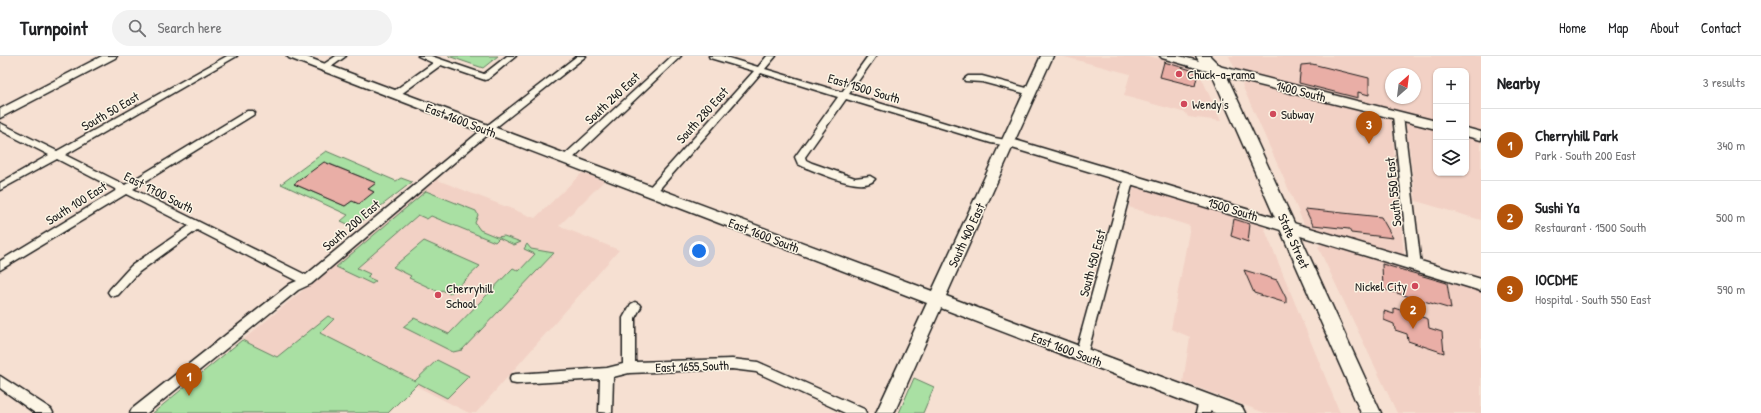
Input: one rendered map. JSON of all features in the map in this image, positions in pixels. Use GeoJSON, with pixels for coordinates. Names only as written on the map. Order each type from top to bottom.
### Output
{"type":"FeatureCollection","features":[{"type":"Feature","properties":{"kind":"main road","name":"State Street"},"geometry":{"type":"LineString","coordinates":[[1203,56],[1205,60],[1218,63],[1288,226],[1372,413]]}},
{"type":"Feature","properties":{"kind":"street"},"geometry":{"type":"LineString","coordinates":[[0,114],[111,56]]}},
{"type":"Feature","properties":{"kind":"street","name":"South 50 East"},"geometry":{"type":"LineString","coordinates":[[0,187],[233,56]]}},
{"type":"Feature","properties":{"kind":"street","name":"East 1600 South"},"geometry":{"type":"LineString","coordinates":[[293,56],[1081,355],[1204,407],[1236,413]]}},
{"type":"Feature","properties":{"kind":"street"},"geometry":{"type":"LineString","coordinates":[[324,68],[342,56]]}},
{"type":"Feature","properties":{"kind":"street"},"geometry":{"type":"LineString","coordinates":[[422,56],[485,77],[512,56]]}},
{"type":"Feature","properties":{"kind":"street","name":"South 200 East"},"geometry":{"type":"LineString","coordinates":[[137,413],[294,287],[306,281],[487,130],[582,56]]}},
{"type":"Feature","properties":{"kind":"street","name":"South 240 East"},"geometry":{"type":"LineString","coordinates":[[565,160],[677,56]]}},
{"type":"Feature","properties":{"kind":"street","name":"East 1500 South"},"geometry":{"type":"LineString","coordinates":[[713,56],[994,141],[1008,143]]}},
{"type":"Feature","properties":{"kind":"street","name":"South 280 East"},"geometry":{"type":"LineString","coordinates":[[651,192],[772,56]]}},
{"type":"Feature","properties":{"kind":"street"},"geometry":{"type":"LineString","coordinates":[[870,179],[854,181],[808,165],[801,159],[801,155],[872,56]]}},
{"type":"Feature","properties":{"kind":"street","name":"South 400 East"},"geometry":{"type":"LineString","coordinates":[[885,413],[1047,56]]}},
{"type":"Feature","properties":{"kind":"street","name":"1400 South"},"geometry":{"type":"LineString","coordinates":[[1166,56],[1218,63],[1398,116],[1433,124]]}},
{"type":"Feature","properties":{"kind":"street"},"geometry":{"type":"LineString","coordinates":[[394,95],[440,62]]}},
{"type":"Feature","properties":{"kind":"street"},"geometry":{"type":"LineString","coordinates":[[968,79],[982,79],[1031,92]]}},
{"type":"Feature","properties":{"kind":"street","name":"South 100 East"},"geometry":{"type":"LineString","coordinates":[[0,266],[250,113]]}},
{"type":"Feature","properties":{"kind":"street","name":"South 550 East"},"geometry":{"type":"LineString","coordinates":[[1398,116],[1415,266]]}},
{"type":"Feature","properties":{"kind":"street","name":"East 1700 South"},"geometry":{"type":"LineString","coordinates":[[0,126],[306,281]]}},
{"type":"Feature","properties":{"kind":"street"},"geometry":{"type":"LineString","coordinates":[[1469,133],[1481,136]]}},
{"type":"Feature","properties":{"kind":"street","name":"1500 South"},"geometry":{"type":"LineString","coordinates":[[1008,143],[1129,178],[1481,285]]}},
{"type":"Feature","properties":{"kind":"street","name":"South 450 East"},"geometry":{"type":"LineString","coordinates":[[1081,355],[1129,178]]}},
{"type":"Feature","properties":{"kind":"street"},"geometry":{"type":"LineString","coordinates":[[114,292],[135,269],[196,226]]}},
{"type":"Feature","properties":{"kind":"street"},"geometry":{"type":"LineString","coordinates":[[629,368],[629,318],[634,307]]}},
{"type":"Feature","properties":{"kind":"street","name":"East 1655 South"},"geometry":{"type":"LineString","coordinates":[[516,378],[607,373],[629,368],[732,364],[758,367],[859,413]]}},
{"type":"Feature","properties":{"kind":"street"},"geometry":{"type":"LineString","coordinates":[[606,412],[607,373]]}},
{"type":"Feature","properties":{"kind":"street"},"geometry":{"type":"LineString","coordinates":[[0,381],[46,413]]}},
{"type":"Feature","properties":{"kind":"shaded area"},"geometry":{"type":"Polygon","coordinates":[[[1061,56],[1149,56],[1195,68],[1198,70],[1221,121],[1188,117],[1186,113],[1124,96],[1130,74],[1061,56]]]}},
{"type":"Feature","properties":{"kind":"shaded area"},"geometry":{"type":"Polygon","coordinates":[[[1229,56],[1481,56],[1481,132],[1469,129],[1469,68],[1433,68],[1433,120],[1242,73],[1235,69],[1229,56]]]}},
{"type":"Feature","properties":{"kind":"shaded area"},"geometry":{"type":"Polygon","coordinates":[[[1244,83],[1383,116],[1391,120],[1404,256],[1312,230],[1304,224],[1242,85],[1244,83]]]}},
{"type":"Feature","properties":{"kind":"shaded area"},"geometry":{"type":"Polygon","coordinates":[[[1413,123],[1433,128],[1433,176],[1469,176],[1469,137],[1481,140],[1481,220],[1416,201],[1406,124],[1413,123]]]}},
{"type":"Feature","properties":{"kind":"shaded area","name":"Cherryhill School"},"geometry":{"type":"Polygon","coordinates":[[[582,173],[604,181],[559,226],[619,250],[476,413],[469,413],[416,386],[389,413],[232,413],[187,386],[427,188],[435,179],[535,218],[582,173]]]}},
{"type":"Feature","properties":{"kind":"shaded area"},"geometry":{"type":"Polygon","coordinates":[[[1134,186],[1142,186],[1258,221],[1263,225],[1340,413],[1265,413],[1183,382],[1190,337],[1171,329],[1190,226],[1129,207],[1134,186]]]}},
{"type":"Feature","properties":{"kind":"shaded area"},"geometry":{"type":"Polygon","coordinates":[[[1321,244],[1328,244],[1481,289],[1481,413],[1397,413],[1318,247],[1321,244]]]}},
{"type":"Feature","properties":{"kind":"green space"},"geometry":{"type":"Polygon","coordinates":[[[448,56],[498,56],[483,68],[448,56]]]}},
{"type":"Feature","properties":{"kind":"green space"},"geometry":{"type":"Polygon","coordinates":[[[326,151],[396,181],[401,178],[412,182],[354,227],[341,221],[348,215],[281,184],[326,151]],[[325,162],[294,184],[345,206],[352,201],[374,192],[368,189],[376,183],[325,162]]]}},
{"type":"Feature","properties":{"kind":"green space"},"geometry":{"type":"Polygon","coordinates":[[[426,191],[476,211],[478,215],[475,223],[480,230],[497,237],[504,236],[521,242],[514,245],[499,238],[495,242],[431,216],[427,219],[418,215],[357,268],[370,274],[367,277],[376,281],[372,284],[336,267],[426,191]]]}},
{"type":"Feature","properties":{"kind":"green space"},"geometry":{"type":"Polygon","coordinates":[[[424,241],[480,266],[450,294],[442,290],[439,292],[409,278],[411,276],[393,267],[424,241]]]}},
{"type":"Feature","properties":{"kind":"green space"},"geometry":{"type":"Polygon","coordinates":[[[527,244],[531,249],[554,253],[462,350],[453,352],[403,327],[414,318],[449,334],[513,268],[519,271],[535,254],[524,249],[527,244]]]}},
{"type":"Feature","properties":{"kind":"green space"},"geometry":{"type":"Polygon","coordinates":[[[328,316],[334,319],[320,333],[415,381],[437,360],[469,376],[447,398],[418,383],[388,413],[153,413],[242,340],[277,357],[328,316]]]}},
{"type":"Feature","properties":{"kind":"green space"},"geometry":{"type":"Polygon","coordinates":[[[914,378],[934,387],[923,413],[899,413],[914,378]]]}},
{"type":"Feature","properties":{"kind":"building","name":"Chuck-a-rama"},"geometry":{"type":"Polygon","coordinates":[[[1164,62],[1198,72],[1195,86],[1160,77],[1164,62]]]}},
{"type":"Feature","properties":{"kind":"building"},"geometry":{"type":"Polygon","coordinates":[[[1312,64],[1369,78],[1369,95],[1358,92],[1358,98],[1299,83],[1301,65],[1312,64]]]}},
{"type":"Feature","properties":{"kind":"building"},"geometry":{"type":"Polygon","coordinates":[[[324,162],[376,183],[368,189],[374,192],[359,204],[352,201],[345,206],[294,184],[324,162]]]}},
{"type":"Feature","properties":{"kind":"building"},"geometry":{"type":"Polygon","coordinates":[[[1305,209],[1381,217],[1393,238],[1351,233],[1349,229],[1313,225],[1305,209]]]}},
{"type":"Feature","properties":{"kind":"building"},"geometry":{"type":"Polygon","coordinates":[[[1234,219],[1250,224],[1248,242],[1231,236],[1234,219]]]}},
{"type":"Feature","properties":{"kind":"building","name":"Nickel City"},"geometry":{"type":"Polygon","coordinates":[[[1382,264],[1447,283],[1451,309],[1383,289],[1382,264]]]}},
{"type":"Feature","properties":{"kind":"building"},"geometry":{"type":"Polygon","coordinates":[[[1244,270],[1277,280],[1286,298],[1286,303],[1254,293],[1244,270]]]}},
{"type":"Feature","properties":{"kind":"building"},"geometry":{"type":"Polygon","coordinates":[[[1394,308],[1428,319],[1429,328],[1442,332],[1444,353],[1408,341],[1407,334],[1395,330],[1394,324],[1384,320],[1384,311],[1394,314],[1394,308]]]}},
{"type":"Feature","properties":{"kind":"place","name":"Chuck-a-rama"},"geometry":{"type":"Point","coordinates":[1179,74]}},
{"type":"Feature","properties":{"kind":"place","name":"Wendy's"},"geometry":{"type":"Point","coordinates":[1184,104]}},
{"type":"Feature","properties":{"kind":"place","name":"Subway"},"geometry":{"type":"Point","coordinates":[1273,114]}},
{"type":"Feature","properties":{"kind":"place","name":"IOCDME"},"geometry":{"type":"Point","coordinates":[1369,144]}},
{"type":"Feature","properties":{"kind":"place","name":"Nickel City"},"geometry":{"type":"Point","coordinates":[1415,286]}},
{"type":"Feature","properties":{"kind":"place","name":"Cherryhill School"},"geometry":{"type":"Point","coordinates":[438,295]}},
{"type":"Feature","properties":{"kind":"place","name":"Sushi Ya"},"geometry":{"type":"Point","coordinates":[1413,329]}},
{"type":"Feature","properties":{"kind":"place","name":"Cherryhill Park"},"geometry":{"type":"Point","coordinates":[189,396]}}]}
